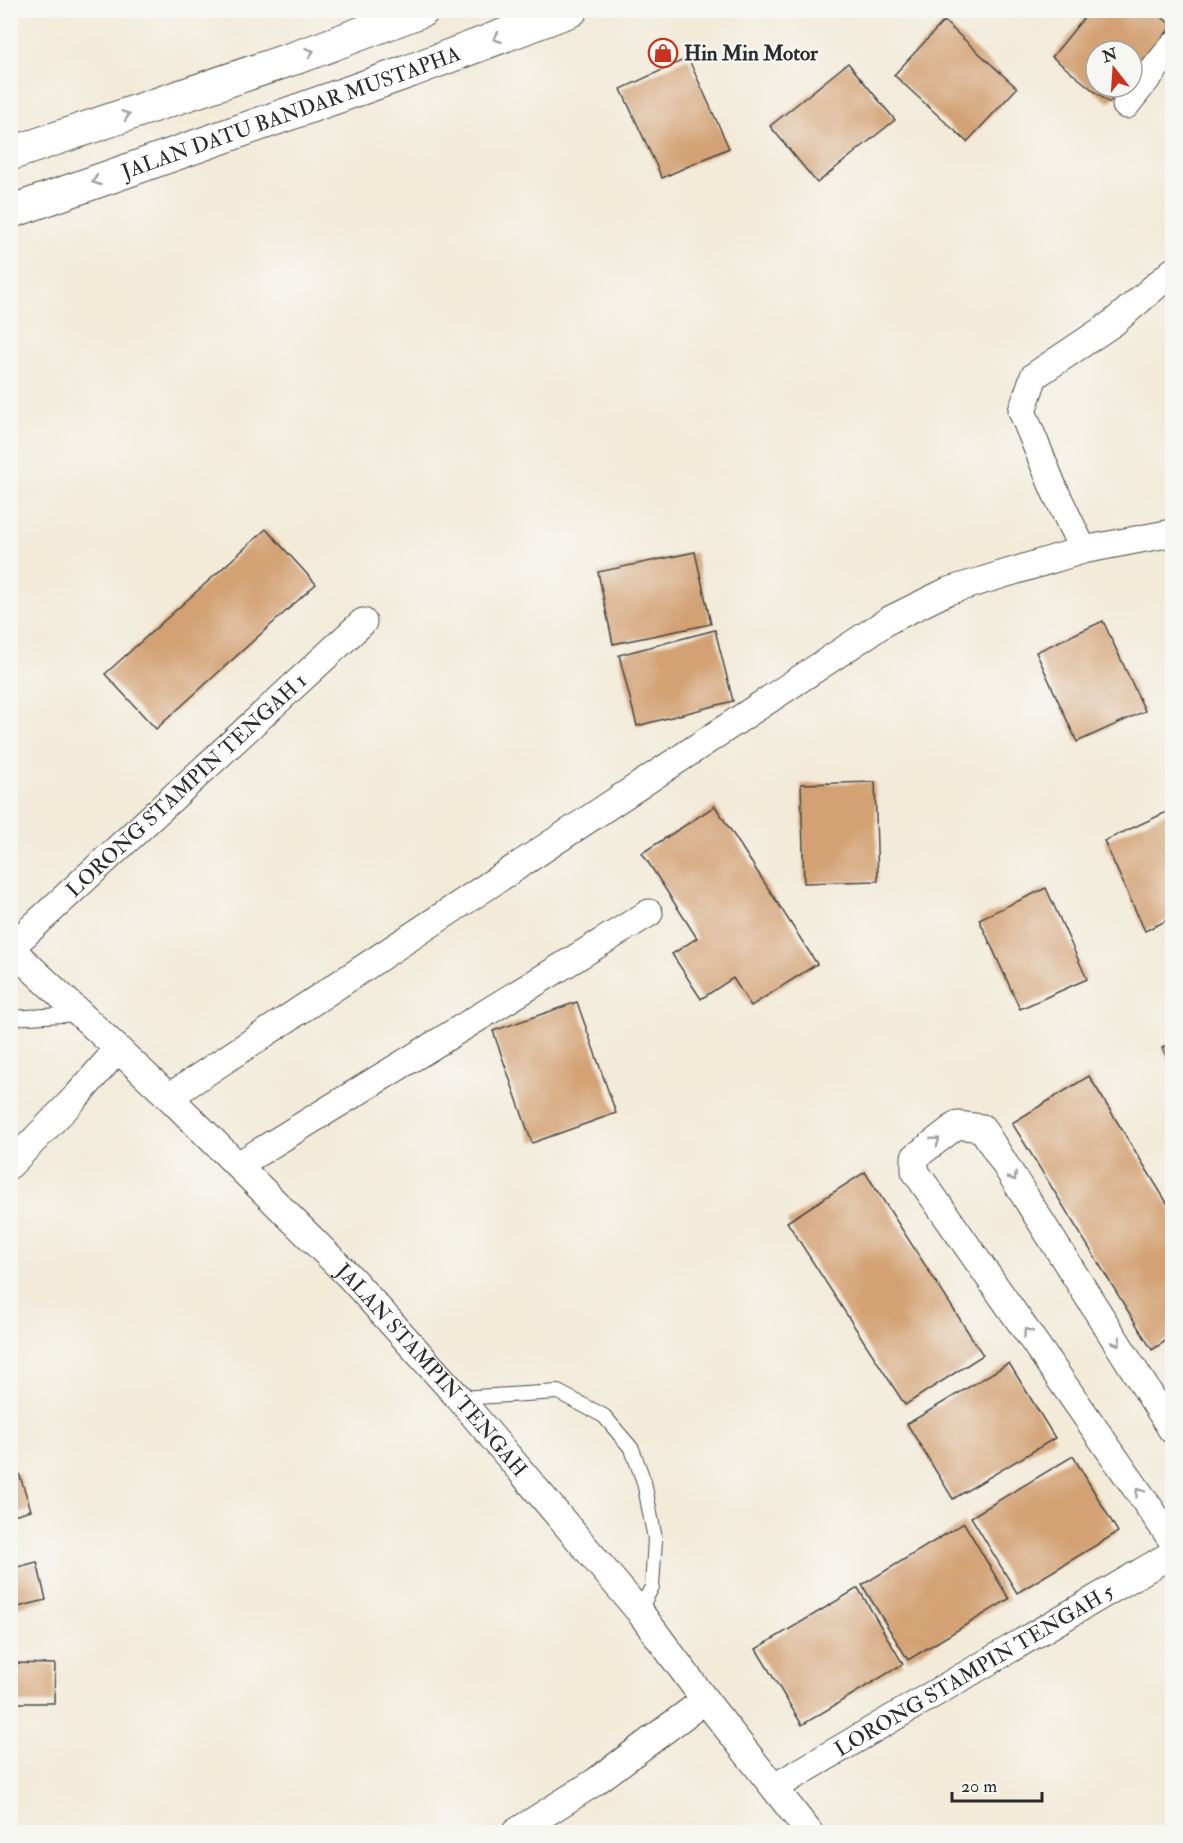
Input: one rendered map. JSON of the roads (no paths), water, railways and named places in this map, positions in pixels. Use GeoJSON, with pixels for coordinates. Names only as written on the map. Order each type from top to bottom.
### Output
{"type":"FeatureCollection","features":[{"type":"Feature","properties":{"kind":"highway"},"geometry":{"type":"LineString","coordinates":[[10,154],[312,52],[423,10]]}},
{"type":"Feature","properties":{"kind":"highway","name":"JALAN DATU BANDAR MUSTAPHA"},"geometry":{"type":"LineString","coordinates":[[10,212],[399,75],[571,10]]}},
{"type":"Feature","properties":{"kind":"street"},"geometry":{"type":"LineString","coordinates":[[1126,105],[1173,47]]}},
{"type":"Feature","properties":{"kind":"street"},"geometry":{"type":"LineString","coordinates":[[1083,550],[1054,489],[1022,411],[1034,376],[1113,323],[1173,272]]}},
{"type":"Feature","properties":{"kind":"street"},"geometry":{"type":"LineString","coordinates":[[169,1097],[889,620],[948,591],[1083,550],[1173,533]]}},
{"type":"Feature","properties":{"kind":"street","name":"LORONG STAMPIN TENGAH 1"},"geometry":{"type":"LineString","coordinates":[[10,948],[363,622]]}},
{"type":"Feature","properties":{"kind":"street"},"geometry":{"type":"LineString","coordinates":[[238,1165],[649,913]]}},
{"type":"Feature","properties":{"kind":"street","name":"JALAN STAMPIN TENGAH"},"geometry":{"type":"LineString","coordinates":[[10,948],[169,1097],[350,1276],[459,1398],[639,1611],[809,1833]]}},
{"type":"Feature","properties":{"kind":"street"},"geometry":{"type":"LineString","coordinates":[[10,1165],[118,1049]]}},
{"type":"Feature","properties":{"kind":"street"},"geometry":{"type":"LineString","coordinates":[[1173,1430],[982,1128],[957,1125],[915,1157],[915,1171],[1173,1540]]}},
{"type":"Feature","properties":{"kind":"street","name":"LORONG STAMPIN TENGAH 5"},"geometry":{"type":"LineString","coordinates":[[775,1787],[1173,1554]]}},
{"type":"Feature","properties":{"kind":"street"},"geometry":{"type":"LineString","coordinates":[[516,1833],[595,1782],[705,1700]]}},
{"type":"Feature","properties":{"kind":"lane"},"geometry":{"type":"LineString","coordinates":[[10,1018],[82,1014]]}},
{"type":"Feature","properties":{"kind":"lane"},"geometry":{"type":"LineString","coordinates":[[459,1398],[558,1392],[604,1416],[632,1449],[644,1482],[655,1539],[652,1587],[639,1611]]}},
{"type":"Feature","properties":{"kind":"place","name":"Hin Min Motor"},"geometry":{"type":"Point","coordinates":[663,53]}}]}
